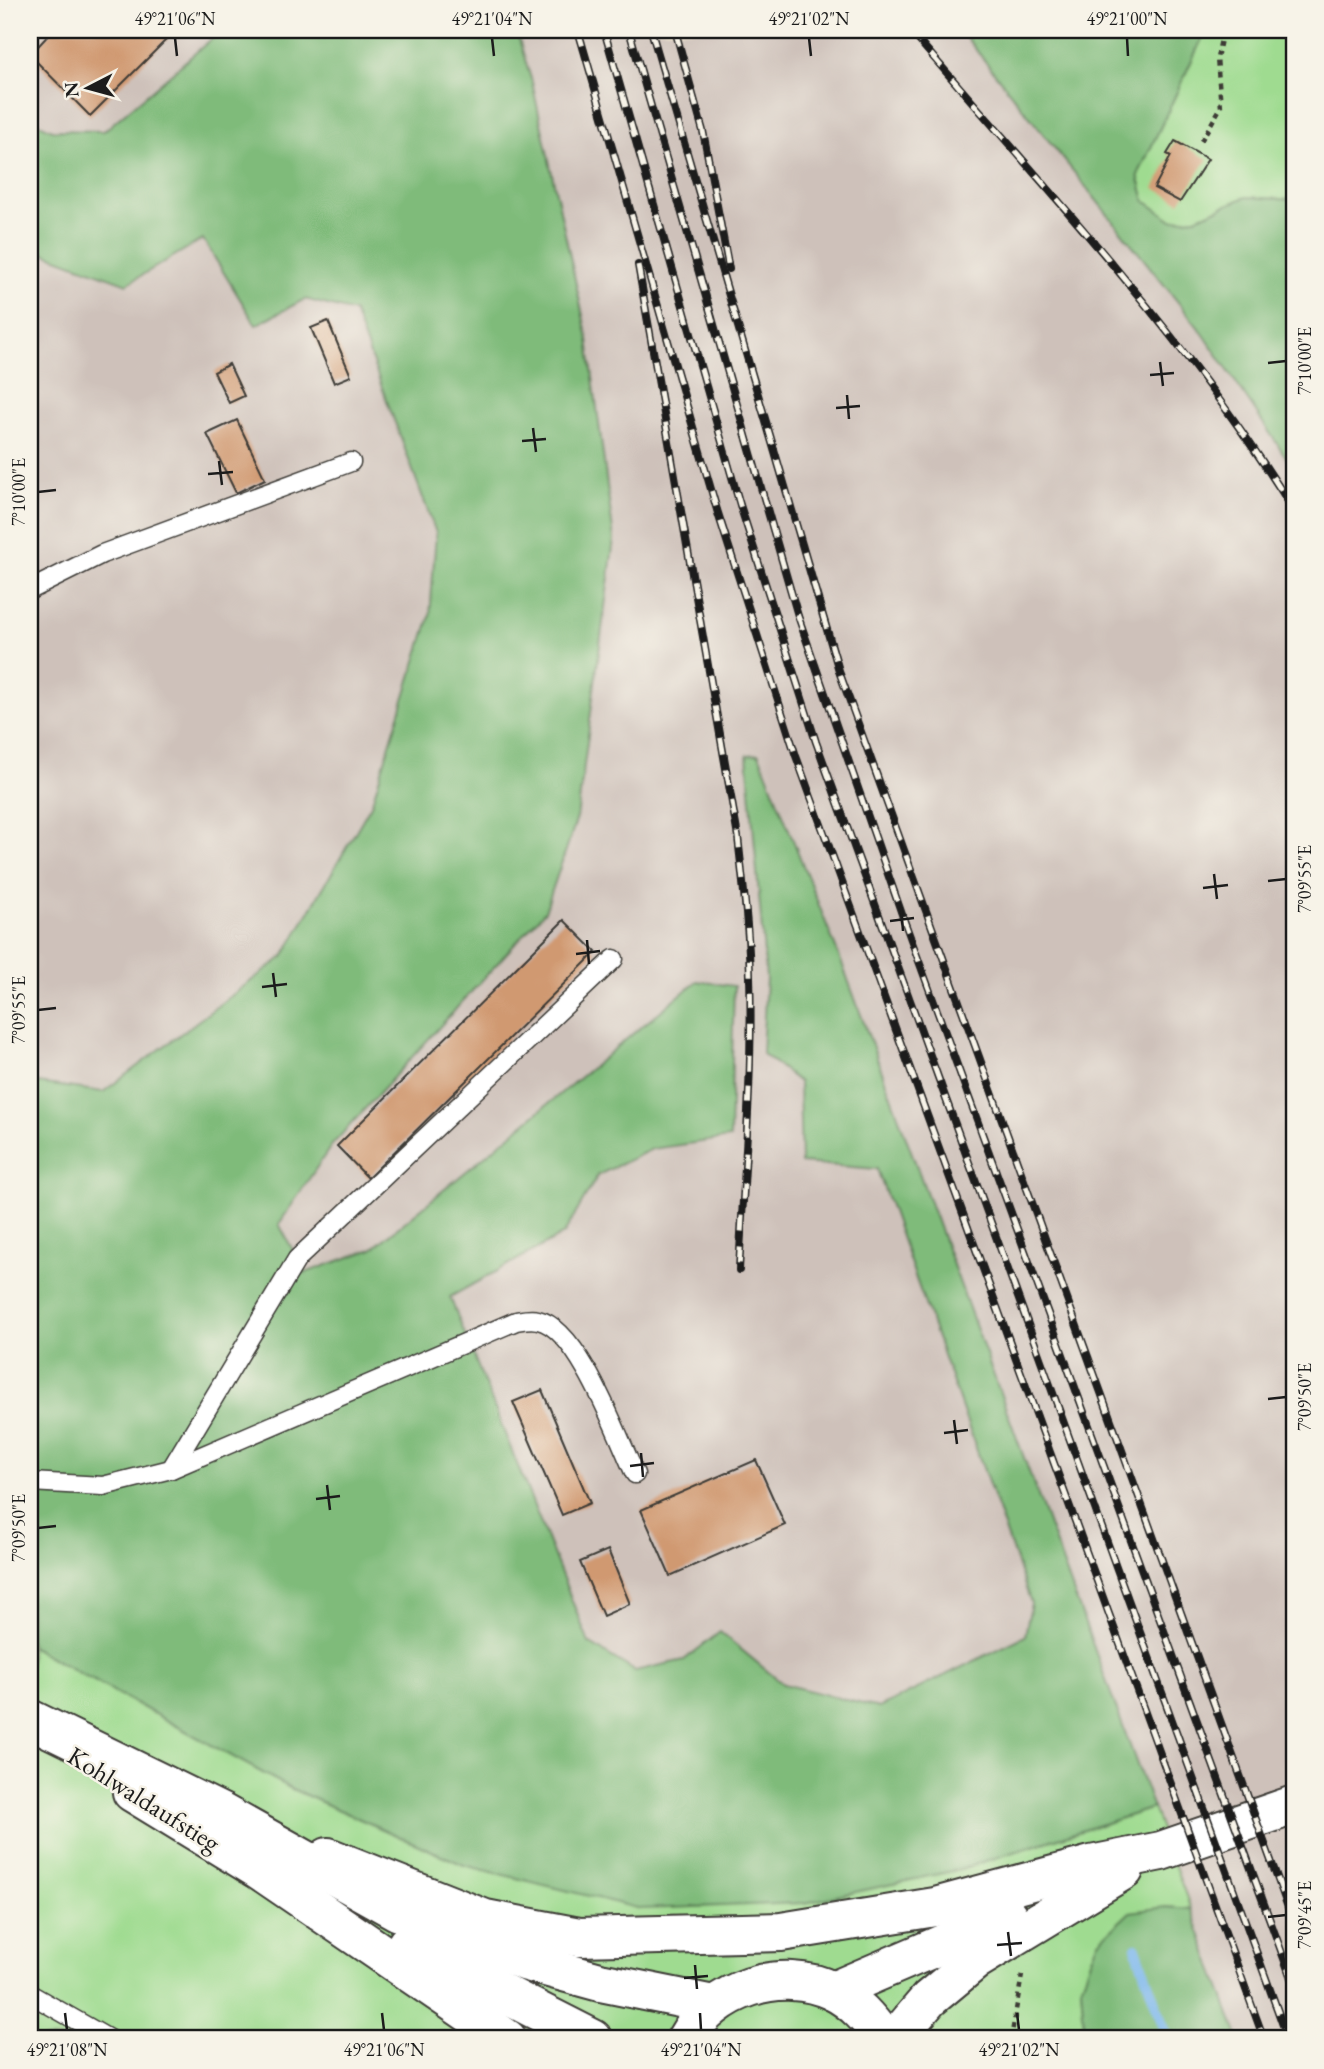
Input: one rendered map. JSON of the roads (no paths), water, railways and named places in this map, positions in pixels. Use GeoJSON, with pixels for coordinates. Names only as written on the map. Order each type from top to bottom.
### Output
{"type":"FeatureCollection","features":[{"type":"Feature","properties":{"kind":"main road","name":"Kohlwaldaufstieg"},"geometry":{"type":"LineString","coordinates":[[30,1719],[222,1813]]}},
{"type":"Feature","properties":{"kind":"main road","name":"Kohlwaldaufstieg"},"geometry":{"type":"LineString","coordinates":[[30,1729],[258,1869]]}},
{"type":"Feature","properties":{"kind":"main road"},"geometry":{"type":"LineString","coordinates":[[895,2039],[929,1999],[976,1960],[1028,1931],[1098,1883],[1161,1852],[1294,1805]]}},
{"type":"Feature","properties":{"kind":"main road"},"geometry":{"type":"LineString","coordinates":[[222,1813],[485,1919],[579,1937],[781,1932],[935,1907],[1091,1866],[1161,1852]]}},
{"type":"Feature","properties":{"kind":"main road"},"geometry":{"type":"LineString","coordinates":[[222,1813],[397,1911],[527,1962],[600,1982],[714,2005]]}},
{"type":"Feature","properties":{"kind":"main road"},"geometry":{"type":"LineString","coordinates":[[258,1869],[507,2039]]}},
{"type":"Feature","properties":{"kind":"main road"},"geometry":{"type":"LineString","coordinates":[[258,1869],[593,2039]]}},
{"type":"Feature","properties":{"kind":"main road"},"geometry":{"type":"LineString","coordinates":[[833,1991],[1045,1900],[1098,1883]]}},
{"type":"Feature","properties":{"kind":"main road"},"geometry":{"type":"LineString","coordinates":[[686,2039],[694,2025],[714,2005],[743,1988],[776,1981],[809,1983],[833,1991],[867,2015],[884,2039]]}},
{"type":"Feature","properties":{"kind":"lane"},"geometry":{"type":"LineString","coordinates":[[30,590],[102,554],[351,462]]}},
{"type":"Feature","properties":{"kind":"lane"},"geometry":{"type":"LineString","coordinates":[[171,1469],[297,1259],[614,959]]}},
{"type":"Feature","properties":{"kind":"lane"},"geometry":{"type":"LineString","coordinates":[[30,1482],[103,1486],[171,1469],[516,1321],[539,1320],[563,1335],[589,1375],[635,1474]]}},
{"type":"Feature","properties":{"kind":"lane"},"geometry":{"type":"LineString","coordinates":[[30,1994],[109,2039]]}},
{"type":"Feature","properties":{"kind":"waterway"},"geometry":{"type":"LineString","coordinates":[[1136,1948],[1168,2039]]}},
{"type":"Feature","properties":{"kind":"railway"},"geometry":{"type":"LineString","coordinates":[[578,30],[717,510],[796,756],[1264,2039]]}},
{"type":"Feature","properties":{"kind":"railway"},"geometry":{"type":"LineString","coordinates":[[604,30],[740,505],[816,742],[1288,2039]]}},
{"type":"Feature","properties":{"kind":"railway"},"geometry":{"type":"LineString","coordinates":[[629,30],[798,616],[905,923],[1294,1986]]}},
{"type":"Feature","properties":{"kind":"railway"},"geometry":{"type":"LineString","coordinates":[[651,30],[840,674],[1294,1924]]}},
{"type":"Feature","properties":{"kind":"railway"},"geometry":{"type":"LineString","coordinates":[[675,30],[703,131],[729,269]]}},
{"type":"Feature","properties":{"kind":"railway"},"geometry":{"type":"LineString","coordinates":[[910,30],[1161,323],[1252,446],[1294,511]]}},
{"type":"Feature","properties":{"kind":"railway"},"geometry":{"type":"LineString","coordinates":[[638,265],[738,837],[746,906],[750,1050],[739,1270]]}}]}
